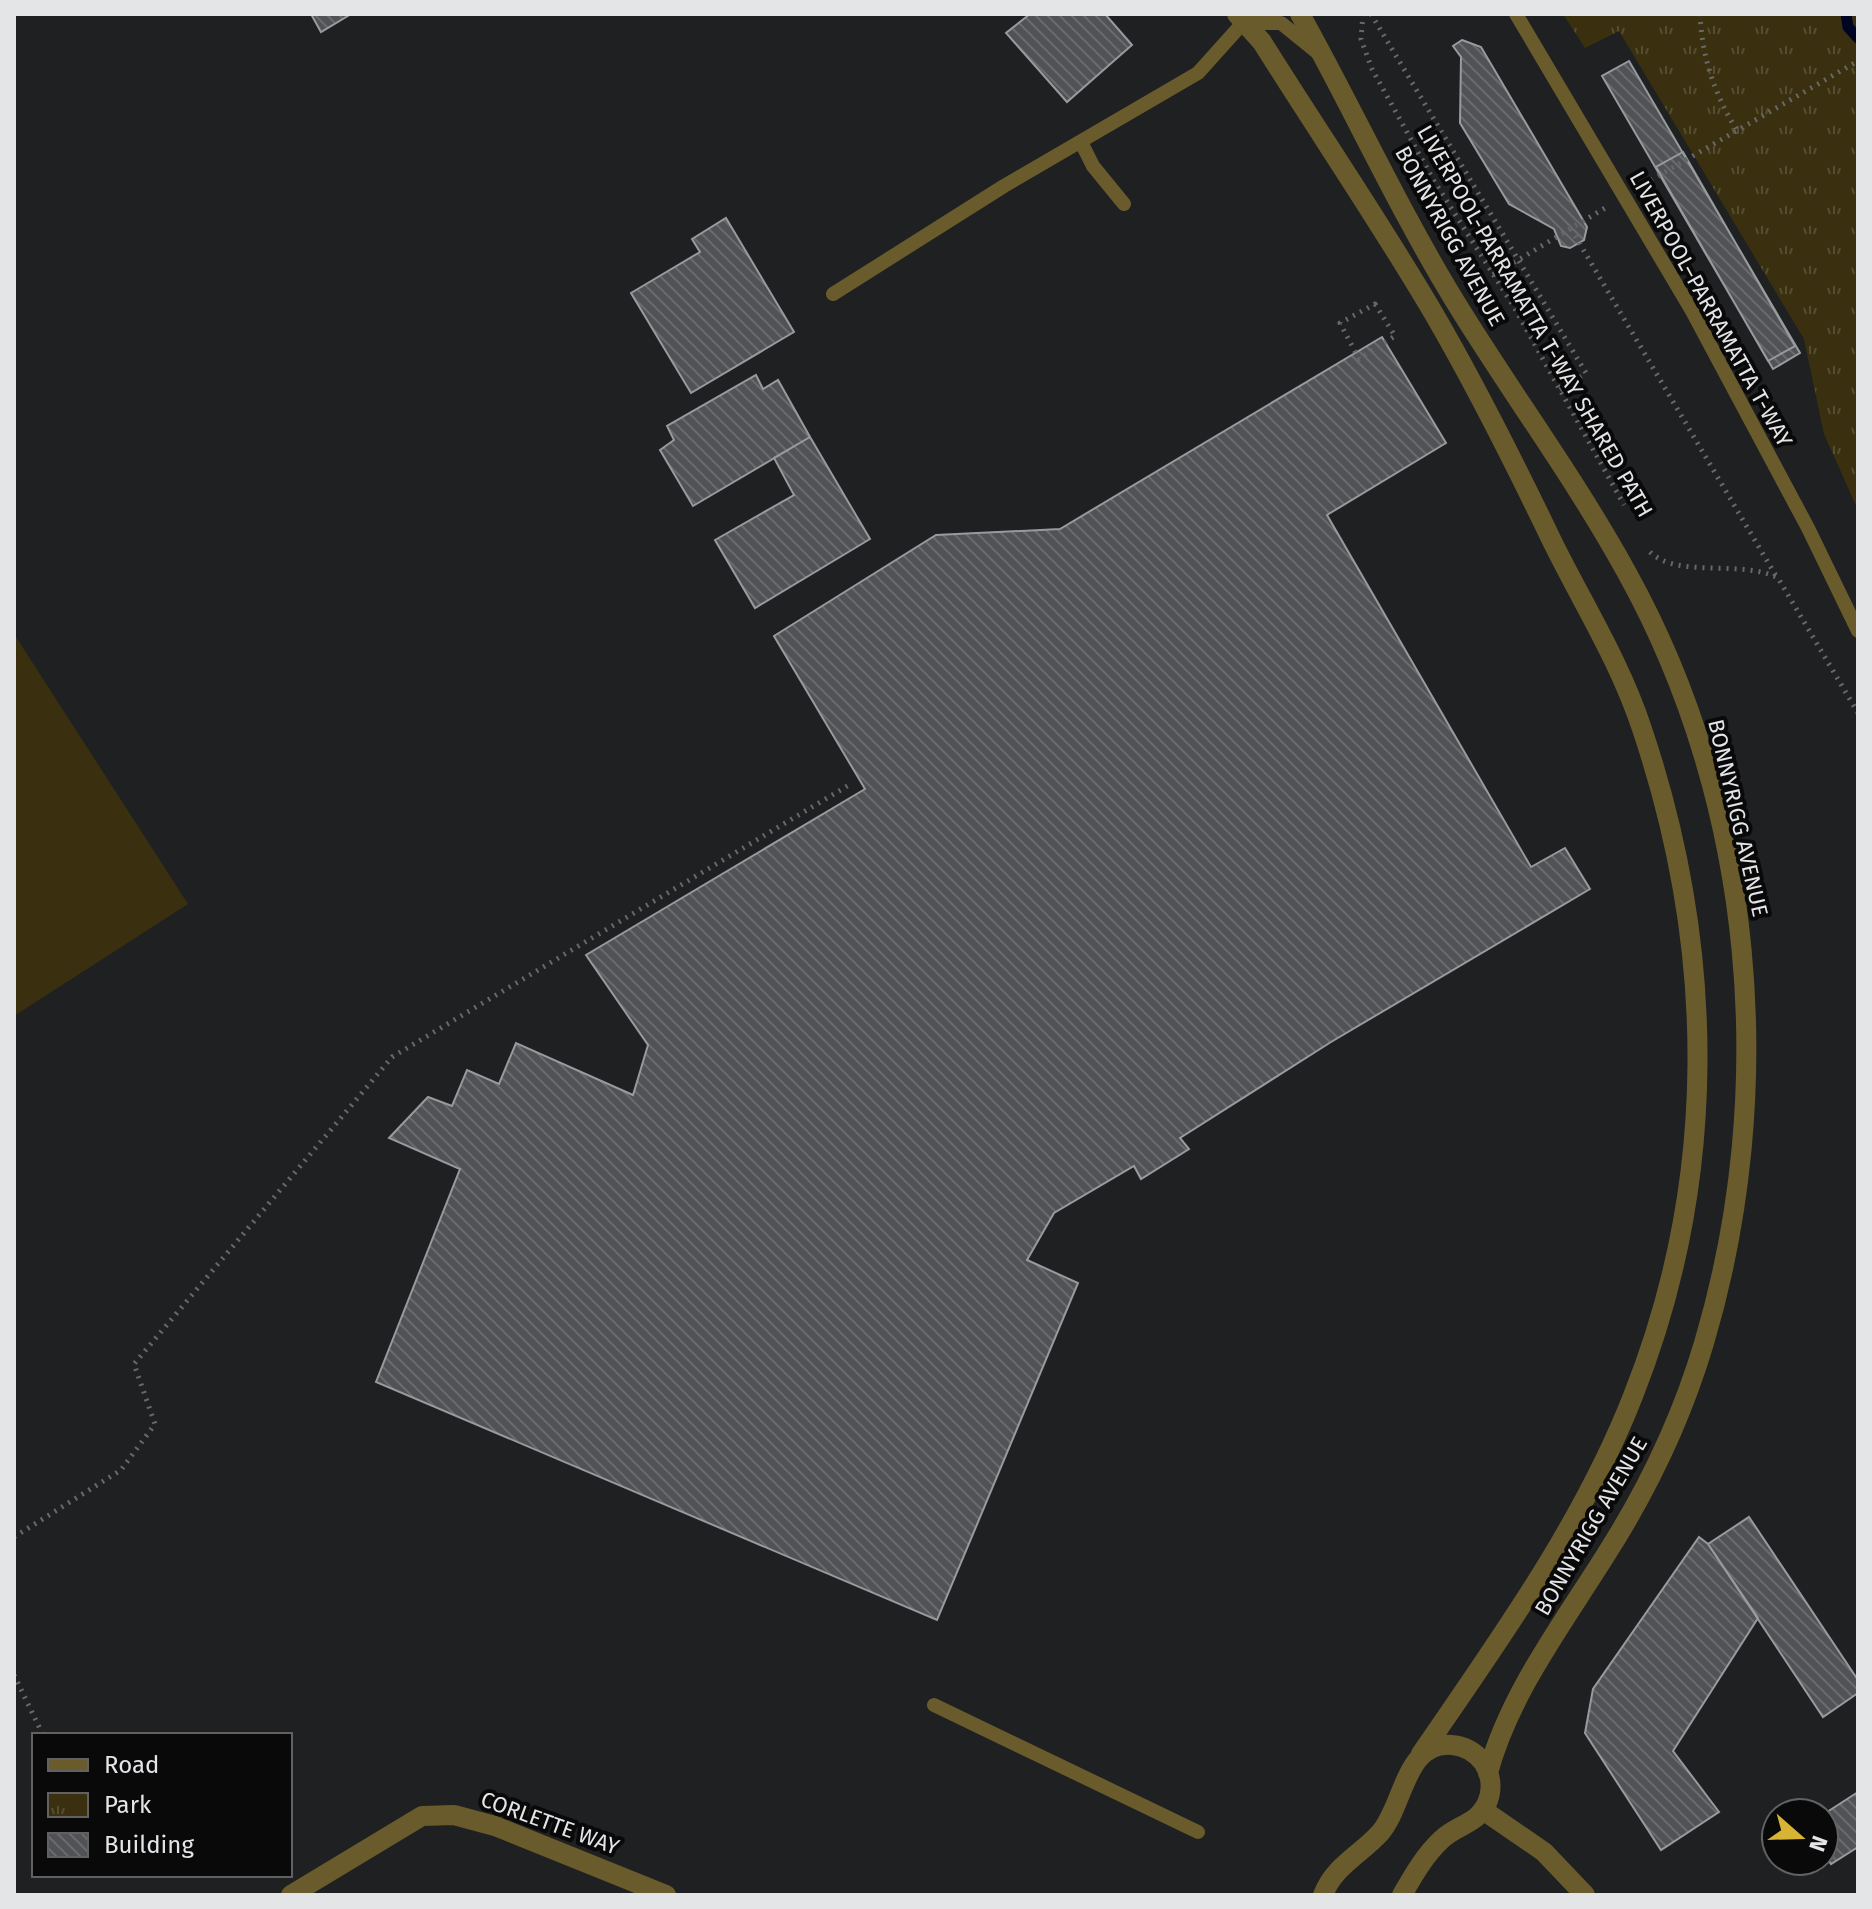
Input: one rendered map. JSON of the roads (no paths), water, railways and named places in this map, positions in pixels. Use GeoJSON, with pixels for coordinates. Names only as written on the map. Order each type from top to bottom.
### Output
{"type":"FeatureCollection","features":[{"type":"Feature","properties":{"kind":"street","name":"BONNYRIGG AVENUE"},"geometry":{"type":"LineString","coordinates":[[1300,14],[1454,300],[1596,520],[1652,622],[1697,732],[1738,905],[1746,1115],[1729,1243],[1703,1346],[1677,1420],[1649,1481],[1517,1702],[1496,1743],[1488,1773],[1491,1786],[1483,1810]]}},
{"type":"Feature","properties":{"kind":"street","name":"BONNYRIGG AVENUE"},"geometry":{"type":"LineString","coordinates":[[1245,17],[1434,314],[1609,645],[1642,728],[1669,825],[1686,917],[1696,1002],[1700,1085],[1689,1188],[1669,1289],[1633,1397],[1594,1482],[1537,1583],[1412,1766],[1402,1797],[1381,1832],[1332,1876],[1323,1895]]}},
{"type":"Feature","properties":{"kind":"street"},"geometry":{"type":"LineString","coordinates":[[1421,1754],[1448,1744],[1463,1747],[1474,1753],[1488,1773]]}},
{"type":"Feature","properties":{"kind":"street"},"geometry":{"type":"LineString","coordinates":[[1402,1895],[1427,1854],[1443,1837],[1475,1819],[1483,1810],[1544,1852],[1585,1895]]}},
{"type":"Feature","properties":{"kind":"street","name":"CORLETTE WAY"},"geometry":{"type":"LineString","coordinates":[[291,1895],[422,1816],[454,1815],[495,1826],[666,1895]]}},
{"type":"Feature","properties":{"kind":"lane","name":"LIVERPOOL–PARRAMATTA T-WAY"},"geometry":{"type":"LineString","coordinates":[[1516,14],[1692,311],[1808,528],[1858,631]]}},
{"type":"Feature","properties":{"kind":"lane"},"geometry":{"type":"LineString","coordinates":[[833,294],[1004,186],[1198,73],[1245,17],[1281,23],[1323,56]]}},
{"type":"Feature","properties":{"kind":"lane"},"geometry":{"type":"LineString","coordinates":[[1081,142],[1093,166],[1124,204]]}},
{"type":"Feature","properties":{"kind":"lane"},"geometry":{"type":"LineString","coordinates":[[934,1705],[1198,1832]]}},
{"type":"Feature","properties":{"kind":"waterway"},"geometry":{"type":"LineString","coordinates":[[1846,14],[1848,27],[1858,38]]}}]}
